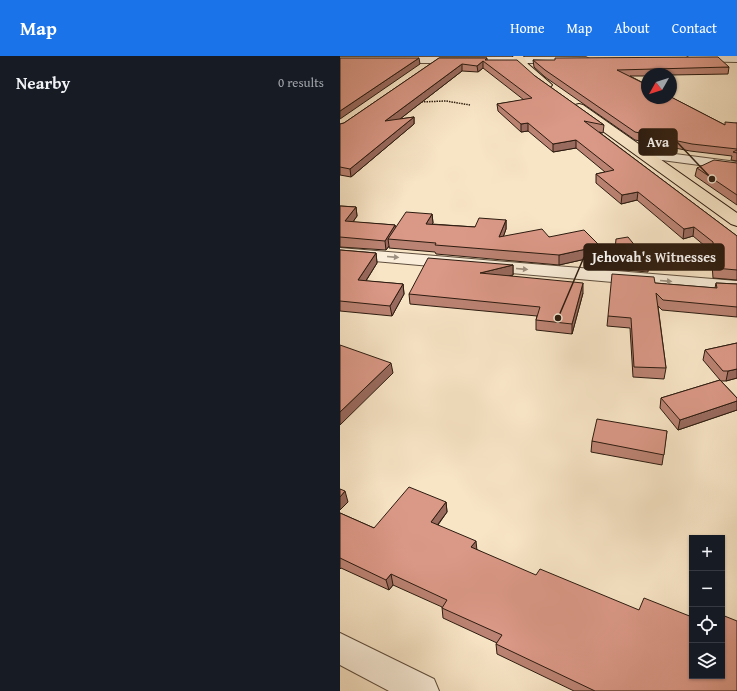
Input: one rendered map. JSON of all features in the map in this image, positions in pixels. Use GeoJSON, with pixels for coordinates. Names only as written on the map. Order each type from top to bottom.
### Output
{"type":"FeatureCollection","features":[{"type":"Feature","properties":{"kind":"main road"},"geometry":{"type":"LineString","coordinates":[[519,58],[534,75],[554,90]]}},
{"type":"Feature","properties":{"kind":"main road"},"geometry":{"type":"LineString","coordinates":[[566,99],[737,221]]}},
{"type":"Feature","properties":{"kind":"street"},"geometry":{"type":"LineString","coordinates":[[340,60],[549,58],[600,60]]}},
{"type":"Feature","properties":{"kind":"street"},"geometry":{"type":"LineString","coordinates":[[683,59],[737,59]]}},
{"type":"Feature","properties":{"kind":"street"},"geometry":{"type":"LineString","coordinates":[[418,72],[436,60]]}},
{"type":"Feature","properties":{"kind":"street"},"geometry":{"type":"LineString","coordinates":[[644,154],[737,166]]}},
{"type":"Feature","properties":{"kind":"street"},"geometry":{"type":"LineString","coordinates":[[340,253],[737,287]]}},
{"type":"Feature","properties":{"kind":"street"},"geometry":{"type":"LineString","coordinates":[[340,648],[422,691]]}},
{"type":"Feature","properties":{"kind":"path"},"geometry":{"type":"LineString","coordinates":[[417,102],[446,101],[470,105]]}},
{"type":"Feature","properties":{"kind":"building"},"geometry":{"type":"Polygon","coordinates":[[[718,57],[729,67],[641,68],[641,69],[617,70],[641,82],[641,104],[677,104],[677,100],[725,125],[725,122],[737,123],[737,149],[692,144],[635,132],[545,70],[533,60],[555,60],[555,58],[718,57]]]}},
{"type":"Feature","properties":{"kind":"building"},"geometry":{"type":"Polygon","coordinates":[[[340,58],[419,58],[340,111],[340,58]]]}},
{"type":"Feature","properties":{"kind":"building"},"geometry":{"type":"Polygon","coordinates":[[[439,58],[487,58],[485,60],[517,60],[535,76],[604,125],[584,121],[737,236],[737,270],[715,268],[713,242],[694,227],[684,229],[638,192],[622,195],[596,174],[614,170],[576,140],[553,144],[528,123],[521,124],[497,104],[532,98],[483,61],[477,66],[462,64],[385,121],[414,117],[350,169],[340,167],[340,124],[344,123],[439,58]]]}},
{"type":"Feature","properties":{"kind":"building"},"geometry":{"type":"Polygon","coordinates":[[[714,160],[737,163],[737,195],[697,168],[714,160]]]}},
{"type":"Feature","properties":{"kind":"building"},"geometry":{"type":"Polygon","coordinates":[[[340,206],[356,207],[345,221],[395,225],[385,241],[340,237],[340,206]]]}},
{"type":"Feature","properties":{"kind":"building"},"geometry":{"type":"Polygon","coordinates":[[[406,212],[432,214],[426,224],[475,227],[479,218],[506,220],[499,237],[542,229],[549,237],[584,230],[600,246],[559,255],[435,245],[436,243],[388,239],[406,212]]]}},
{"type":"Feature","properties":{"kind":"building"},"geometry":{"type":"Polygon","coordinates":[[[628,237],[649,263],[614,260],[616,239],[628,237]]]}},
{"type":"Feature","properties":{"kind":"building"},"geometry":{"type":"Polygon","coordinates":[[[340,250],[376,253],[358,280],[403,284],[390,306],[340,301],[340,250]]]}},
{"type":"Feature","properties":{"kind":"building"},"geometry":{"type":"Polygon","coordinates":[[[428,258],[513,265],[480,273],[583,283],[572,324],[536,320],[540,307],[409,294],[428,258]]]}},
{"type":"Feature","properties":{"kind":"building"},"geometry":{"type":"Polygon","coordinates":[[[612,274],[654,277],[655,283],[717,288],[716,283],[737,284],[737,307],[663,300],[656,293],[666,368],[634,367],[631,318],[608,316],[612,274]]]}},
{"type":"Feature","properties":{"kind":"building"},"geometry":{"type":"Polygon","coordinates":[[[737,343],[737,369],[728,371],[723,371],[705,350],[737,343]]]}},
{"type":"Feature","properties":{"kind":"building"},"geometry":{"type":"Polygon","coordinates":[[[340,345],[391,363],[340,412],[340,345]]]}},
{"type":"Feature","properties":{"kind":"building"},"geometry":{"type":"Polygon","coordinates":[[[720,380],[737,398],[737,401],[680,420],[661,398],[720,380]]]}},
{"type":"Feature","properties":{"kind":"building"},"geometry":{"type":"Polygon","coordinates":[[[597,419],[667,431],[664,455],[592,441],[597,419]]]}},
{"type":"Feature","properties":{"kind":"building"},"geometry":{"type":"Polygon","coordinates":[[[409,487],[446,502],[431,522],[476,541],[471,547],[536,575],[540,569],[639,610],[644,598],[689,616],[689,679],[725,679],[725,616],[737,621],[737,691],[595,691],[496,644],[502,635],[442,608],[447,600],[391,574],[386,580],[340,558],[340,513],[374,528],[409,487]]]}},
{"type":"Feature","properties":{"kind":"building"},"geometry":{"type":"Polygon","coordinates":[[[340,489],[345,491],[340,497],[340,489]]]}},
{"type":"Feature","properties":{"kind":"place","name":"Ava"},"geometry":{"type":"Point","coordinates":[712,179]}},
{"type":"Feature","properties":{"kind":"place","name":"Jehovah's Witnesses"},"geometry":{"type":"Point","coordinates":[558,318]}}]}
